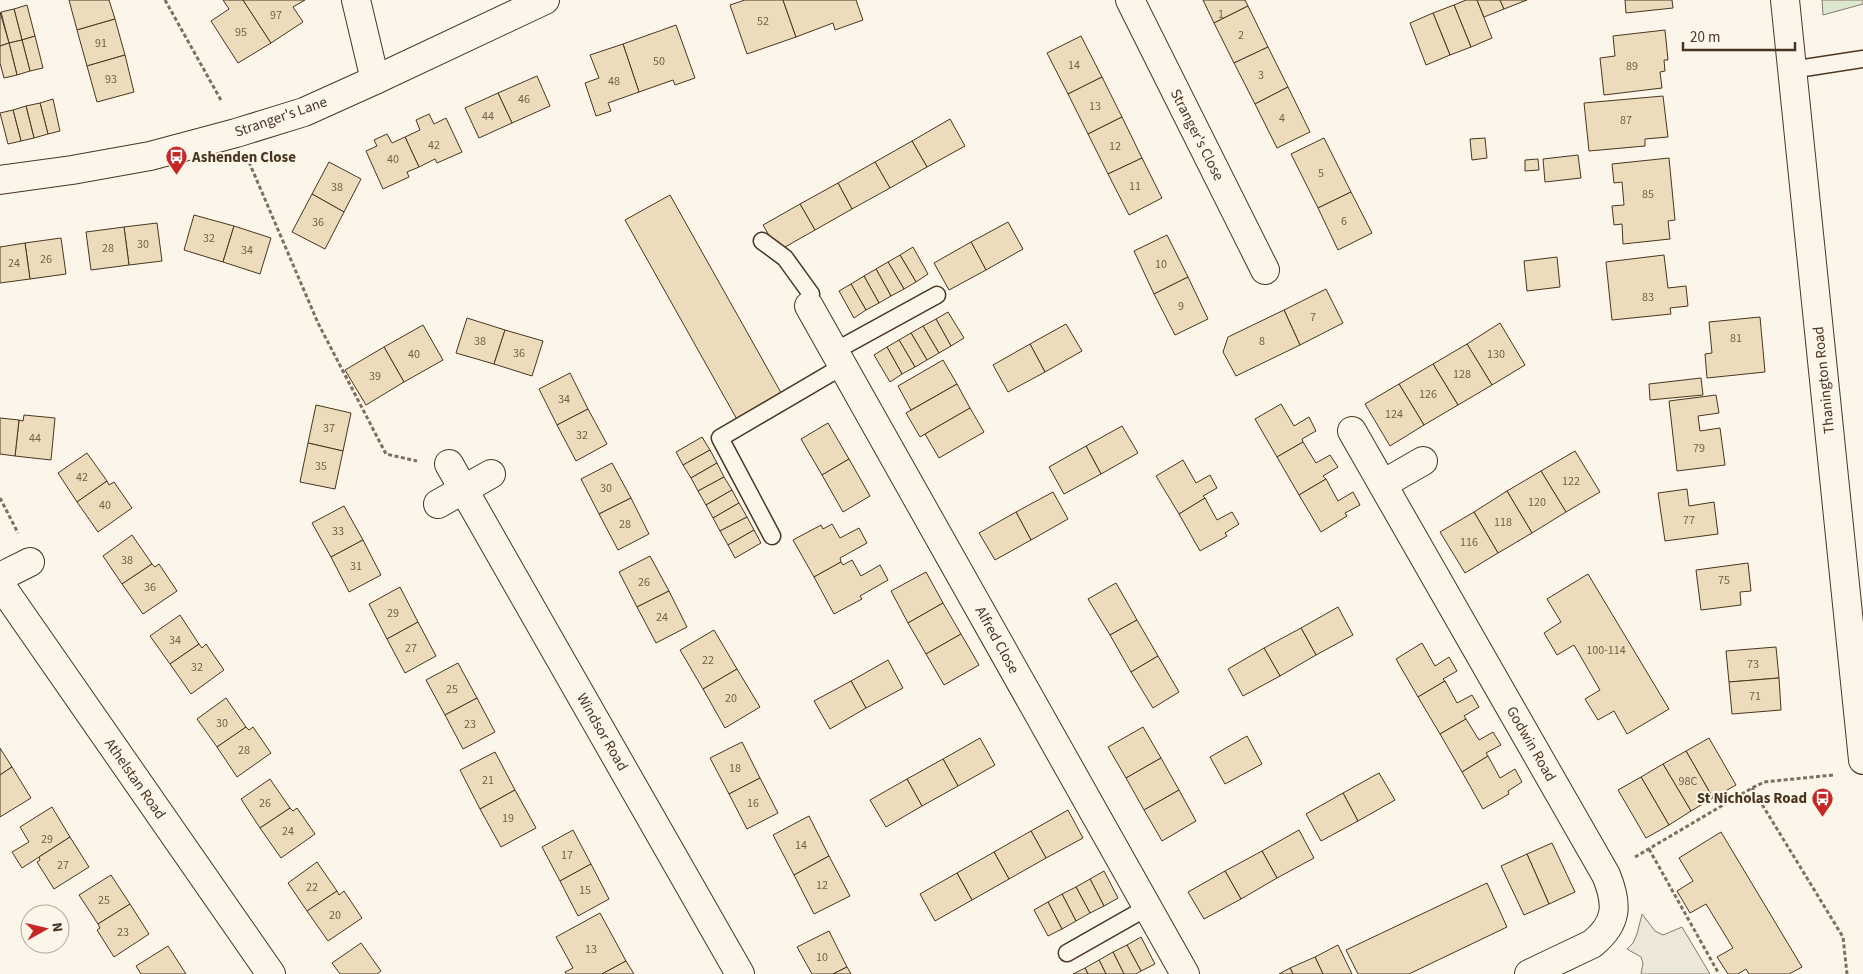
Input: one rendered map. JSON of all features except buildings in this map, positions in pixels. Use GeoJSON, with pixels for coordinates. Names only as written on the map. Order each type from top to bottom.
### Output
{"type":"FeatureCollection","features":[{"type":"Feature","properties":{"kind":"main road"},"geometry":{"type":"LineString","coordinates":[[356,0],[376,80]]}},
{"type":"Feature","properties":{"kind":"main road","name":"Stranger's Lane"},"geometry":{"type":"LineString","coordinates":[[0,180],[72,170],[150,156],[236,133],[304,112],[545,0]]}},
{"type":"Feature","properties":{"kind":"main road","name":"Stranger's Close"},"geometry":{"type":"LineString","coordinates":[[1130,0],[1265,270]]}},
{"type":"Feature","properties":{"kind":"main road","name":"Thanington Road"},"geometry":{"type":"LineString","coordinates":[[1785,0],[1863,760]]}},
{"type":"Feature","properties":{"kind":"main road","name":"Alfred Close"},"geometry":{"type":"LineString","coordinates":[[809,306],[1186,974]]}},
{"type":"Feature","properties":{"kind":"main road","name":"Godwin Road"},"geometry":{"type":"LineString","coordinates":[[1352,432],[1606,875],[1612,890],[1614,914],[1609,927],[1592,944],[1529,974]]}},
{"type":"Feature","properties":{"kind":"main road"},"geometry":{"type":"LineString","coordinates":[[1383,484],[1423,461]]}},
{"type":"Feature","properties":{"kind":"main road","name":"Windsor Road"},"geometry":{"type":"LineString","coordinates":[[449,464],[740,974]]}},
{"type":"Feature","properties":{"kind":"main road"},"geometry":{"type":"LineString","coordinates":[[438,504],[491,474]]}},
{"type":"Feature","properties":{"kind":"main road"},"geometry":{"type":"LineString","coordinates":[[0,577],[30,562]]}},
{"type":"Feature","properties":{"kind":"main road","name":"Athelstan Road"},"geometry":{"type":"LineString","coordinates":[[0,584],[271,974]]}},
{"type":"Feature","properties":{"kind":"lane"},"geometry":{"type":"LineString","coordinates":[[1791,70],[1863,59]]}},
{"type":"Feature","properties":{"kind":"lane"},"geometry":{"type":"LineString","coordinates":[[762,241],[786,258],[811,294],[809,306]]}},
{"type":"Feature","properties":{"kind":"lane"},"geometry":{"type":"LineString","coordinates":[[772,536],[720,438],[937,294]]}},
{"type":"Feature","properties":{"kind":"lane"},"geometry":{"type":"LineString","coordinates":[[1067,953],[1148,907]]}},
{"type":"Feature","properties":{"kind":"path"},"geometry":{"type":"LineString","coordinates":[[165,0],[225,108]]}},
{"type":"Feature","properties":{"kind":"path"},"geometry":{"type":"LineString","coordinates":[[236,133],[318,324],[386,454],[443,467],[449,464]]}},
{"type":"Feature","properties":{"kind":"path"},"geometry":{"type":"LineString","coordinates":[[1606,875],[1764,782],[1833,774]]}},
{"type":"Feature","properties":{"kind":"path"},"geometry":{"type":"LineString","coordinates":[[1752,788],[1844,937],[1848,974]]}},
{"type":"Feature","properties":{"kind":"path"},"geometry":{"type":"LineString","coordinates":[[1649,849],[1719,974]]}},
{"type":"Feature","properties":{"kind":"green space"},"geometry":{"type":"Polygon","coordinates":[[[1822,0],[1863,0],[1863,4],[1823,15],[1822,0]]]}},
{"type":"Feature","properties":{"kind":"shaded area"},"geometry":{"type":"Polygon","coordinates":[[[1642,914],[1655,931],[1663,935],[1682,927],[1710,974],[1641,974],[1643,963],[1641,957],[1627,949],[1633,943],[1637,934],[1642,914]]]}},
{"type":"Feature","properties":{"kind":"place","name":"Ashenden Close"},"geometry":{"type":"Point","coordinates":[176,176]}},
{"type":"Feature","properties":{"kind":"place","name":"St Nicholas Road"},"geometry":{"type":"Point","coordinates":[1823,817]}}]}
